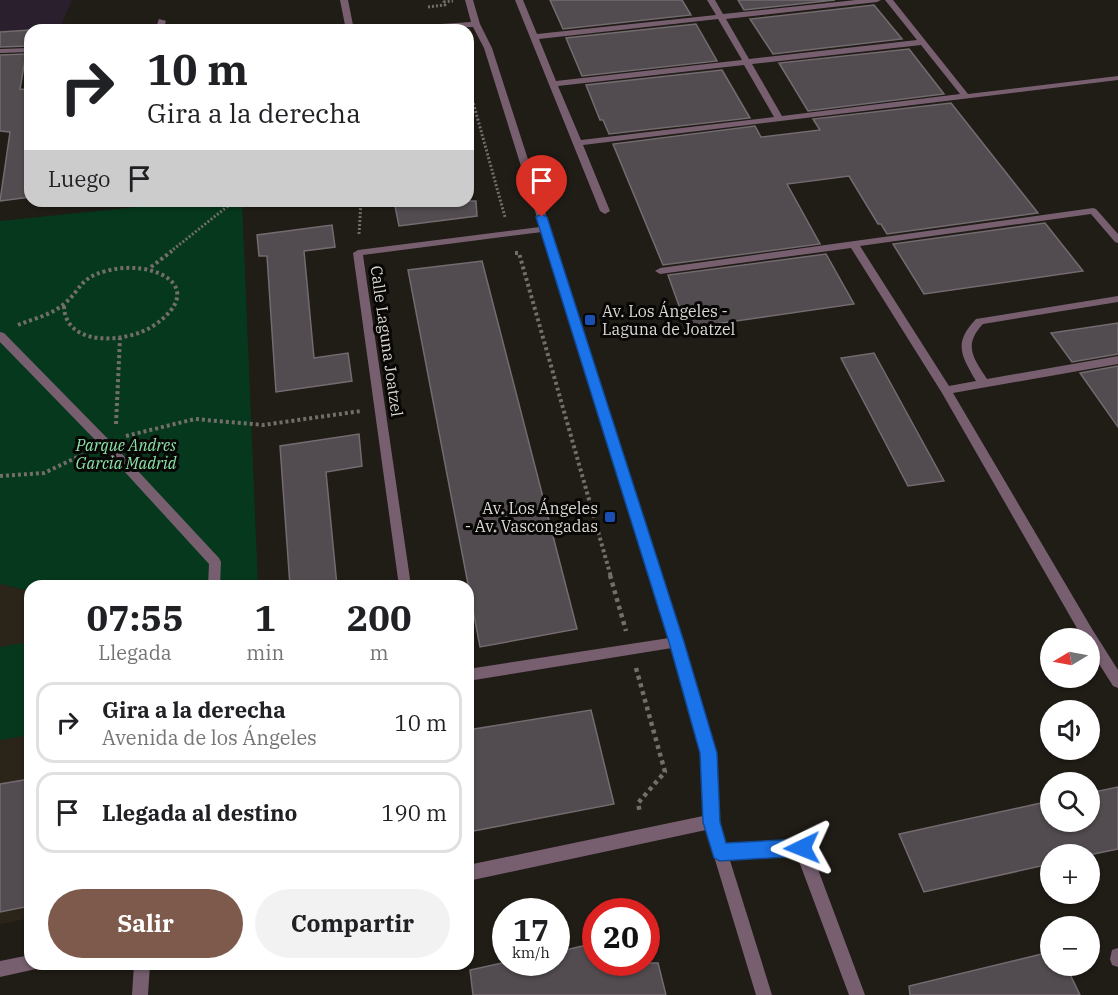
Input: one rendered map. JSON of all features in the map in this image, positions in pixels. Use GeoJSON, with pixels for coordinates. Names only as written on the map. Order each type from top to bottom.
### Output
{"type":"FeatureCollection","features":[{"type":"Feature","properties":{"kind":"street"},"geometry":{"type":"LineString","coordinates":[[344,0],[349,24]]}},
{"type":"Feature","properties":{"kind":"street"},"geometry":{"type":"LineString","coordinates":[[469,0],[476,24],[488,48],[677,642],[709,753],[711,822],[764,995]]}},
{"type":"Feature","properties":{"kind":"street"},"geometry":{"type":"LineString","coordinates":[[519,0],[579,142],[605,211]]}},
{"type":"Feature","properties":{"kind":"street"},"geometry":{"type":"LineString","coordinates":[[711,0],[780,119]]}},
{"type":"Feature","properties":{"kind":"street"},"geometry":{"type":"LineString","coordinates":[[534,37],[877,0]]}},
{"type":"Feature","properties":{"kind":"street"},"geometry":{"type":"LineString","coordinates":[[889,0],[966,96]]}},
{"type":"Feature","properties":{"kind":"street"},"geometry":{"type":"LineString","coordinates":[[554,84],[922,42]]}},
{"type":"Feature","properties":{"kind":"street"},"geometry":{"type":"LineString","coordinates":[[0,51],[24,50]]}},
{"type":"Feature","properties":{"kind":"street"},"geometry":{"type":"LineString","coordinates":[[579,142],[1118,78]]}},
{"type":"Feature","properties":{"kind":"street"},"geometry":{"type":"LineString","coordinates":[[660,271],[1093,211],[1118,240]]}},
{"type":"Feature","properties":{"kind":"street","name":"Calle Laguna Joatzel"},"geometry":{"type":"LineString","coordinates":[[404,580],[358,253],[545,229]]}},
{"type":"Feature","properties":{"kind":"street"},"geometry":{"type":"LineString","coordinates":[[853,243],[946,390],[1087,633],[1118,682]]}},
{"type":"Feature","properties":{"kind":"street"},"geometry":{"type":"LineString","coordinates":[[984,384],[965,351],[968,332],[980,321],[1118,298]]}},
{"type":"Feature","properties":{"kind":"street"},"geometry":{"type":"LineString","coordinates":[[5,332],[110,441],[215,562],[214,580]]}},
{"type":"Feature","properties":{"kind":"street"},"geometry":{"type":"LineString","coordinates":[[946,390],[1118,360]]}},
{"type":"Feature","properties":{"kind":"street"},"geometry":{"type":"LineString","coordinates":[[474,674],[677,642]]}},
{"type":"Feature","properties":{"kind":"street"},"geometry":{"type":"LineString","coordinates":[[474,872],[711,822]]}},
{"type":"Feature","properties":{"kind":"street"},"geometry":{"type":"LineString","coordinates":[[720,852],[802,848],[856,995]]}},
{"type":"Feature","properties":{"kind":"street"},"geometry":{"type":"LineString","coordinates":[[0,969],[24,964]]}},
{"type":"Feature","properties":{"kind":"street"},"geometry":{"type":"LineString","coordinates":[[140,995],[142,970]]}},
{"type":"Feature","properties":{"kind":"path"},"geometry":{"type":"LineString","coordinates":[[474,105],[515,253],[519,253],[665,772],[638,803],[645,836]]}},
{"type":"Feature","properties":{"kind":"path"},"geometry":{"type":"LineString","coordinates":[[151,267],[227,207]]}},
{"type":"Feature","properties":{"kind":"path"},"geometry":{"type":"LineString","coordinates":[[358,253],[361,207]]}},
{"type":"Feature","properties":{"kind":"path"},"geometry":{"type":"LineString","coordinates":[[5,332],[64,305],[82,281],[116,267],[151,267],[168,275],[176,288],[175,303],[164,318],[144,331],[120,338],[96,338],[76,332],[65,320],[64,305]]}},
{"type":"Feature","properties":{"kind":"path"},"geometry":{"type":"LineString","coordinates":[[110,441],[120,338]]}},
{"type":"Feature","properties":{"kind":"path"},"geometry":{"type":"LineString","coordinates":[[0,476],[44,473],[110,441],[195,418],[263,425],[380,408]]}},
{"type":"Feature","properties":{"kind":"shaded area"},"geometry":{"type":"Polygon","coordinates":[[[0,0],[72,0],[62,24],[24,24],[24,39],[0,41],[0,0]]]}},
{"type":"Feature","properties":{"kind":"shaded area"},"geometry":{"type":"Polygon","coordinates":[[[0,584],[24,590],[24,919],[0,924],[0,584]]]}},
{"type":"Feature","properties":{"kind":"green space","name":"Parque Andres Garcia Madrid"},"geometry":{"type":"Polygon","coordinates":[[[136,207],[242,207],[258,580],[24,580],[24,590],[0,584],[0,221],[136,207]]]}},
{"type":"Feature","properties":{"kind":"green space"},"geometry":{"type":"Polygon","coordinates":[[[24,643],[24,736],[0,740],[0,647],[24,643]]]}},
{"type":"Feature","properties":{"kind":"building"},"geometry":{"type":"Polygon","coordinates":[[[550,0],[682,0],[691,15],[563,29],[550,0]]]}},
{"type":"Feature","properties":{"kind":"building"},"geometry":{"type":"Polygon","coordinates":[[[738,0],[835,0],[744,10],[738,0]]]}},
{"type":"Feature","properties":{"kind":"building"},"geometry":{"type":"Polygon","coordinates":[[[874,5],[902,39],[773,54],[750,19],[874,5]]]}},
{"type":"Feature","properties":{"kind":"building"},"geometry":{"type":"Polygon","coordinates":[[[696,24],[717,61],[582,76],[566,38],[696,24]]]}},
{"type":"Feature","properties":{"kind":"building"},"geometry":{"type":"Polygon","coordinates":[[[24,30],[24,46],[0,47],[0,32],[24,30]]]}},
{"type":"Feature","properties":{"kind":"building"},"geometry":{"type":"Polygon","coordinates":[[[909,49],[944,94],[808,111],[779,63],[909,49]]]}},
{"type":"Feature","properties":{"kind":"building"},"geometry":{"type":"Polygon","coordinates":[[[24,54],[20,89],[24,89],[24,198],[0,201],[10,132],[0,131],[0,55],[24,54]]]}},
{"type":"Feature","properties":{"kind":"building"},"geometry":{"type":"Polygon","coordinates":[[[722,70],[750,118],[609,134],[603,120],[600,120],[586,85],[722,70]]]}},
{"type":"Feature","properties":{"kind":"building"},"geometry":{"type":"Polygon","coordinates":[[[951,103],[1038,213],[887,234],[881,224],[878,224],[849,176],[787,184],[820,244],[663,265],[613,144],[755,126],[761,137],[820,130],[813,119],[951,103]]]}},
{"type":"Feature","properties":{"kind":"building"},"geometry":{"type":"Polygon","coordinates":[[[474,201],[476,201],[477,216],[399,226],[395,207],[474,207],[474,201]]]}},
{"type":"Feature","properties":{"kind":"building"},"geometry":{"type":"Polygon","coordinates":[[[1045,223],[1083,271],[924,294],[893,244],[1045,223]]]}},
{"type":"Feature","properties":{"kind":"building"},"geometry":{"type":"Polygon","coordinates":[[[332,225],[335,247],[304,251],[314,358],[348,353],[352,381],[276,392],[267,256],[259,256],[257,235],[332,225]]]}},
{"type":"Feature","properties":{"kind":"building"},"geometry":{"type":"Polygon","coordinates":[[[826,254],[854,304],[687,328],[668,275],[826,254]]]}},
{"type":"Feature","properties":{"kind":"building"},"geometry":{"type":"Polygon","coordinates":[[[482,261],[577,629],[480,647],[474,616],[474,580],[467,580],[408,270],[482,261]]]}},
{"type":"Feature","properties":{"kind":"building"},"geometry":{"type":"Polygon","coordinates":[[[1118,323],[1118,354],[1072,362],[1051,333],[1118,323]]]}},
{"type":"Feature","properties":{"kind":"building"},"geometry":{"type":"Polygon","coordinates":[[[874,353],[944,481],[908,486],[841,358],[874,353]]]}},
{"type":"Feature","properties":{"kind":"building"},"geometry":{"type":"Polygon","coordinates":[[[1118,366],[1118,427],[1080,373],[1118,366]]]}},
{"type":"Feature","properties":{"kind":"building"},"geometry":{"type":"Polygon","coordinates":[[[359,434],[362,466],[326,472],[336,580],[290,580],[280,446],[359,434]]]}},
{"type":"Feature","properties":{"kind":"building"},"geometry":{"type":"Polygon","coordinates":[[[591,710],[614,804],[474,831],[474,729],[591,710]]]}},
{"type":"Feature","properties":{"kind":"building"},"geometry":{"type":"Polygon","coordinates":[[[24,780],[24,907],[0,912],[0,784],[24,780]]]}},
{"type":"Feature","properties":{"kind":"building"},"geometry":{"type":"Polygon","coordinates":[[[1118,787],[1118,849],[1100,853],[1100,844],[1040,844],[1040,866],[924,892],[899,834],[1040,803],[1040,832],[1100,832],[1100,791],[1118,787]]]}},
{"type":"Feature","properties":{"kind":"building"},"geometry":{"type":"Polygon","coordinates":[[[582,946],[582,976],[660,976],[660,971],[666,995],[473,995],[470,970],[492,965],[492,976],[570,976],[570,949],[582,946]]]}},
{"type":"Feature","properties":{"kind":"building"},"geometry":{"type":"Polygon","coordinates":[[[1040,954],[1040,976],[1071,976],[1080,995],[910,995],[909,986],[1040,954]]]}},
{"type":"Feature","properties":{"kind":"place","name":"Av. Los Ángeles - Laguna de Joatzel"},"geometry":{"type":"Point","coordinates":[590,320]}},
{"type":"Feature","properties":{"kind":"place","name":"Av. Los Ángeles - Av. Vascongadas"},"geometry":{"type":"Point","coordinates":[610,517]}},
{"type":"Feature","properties":{"kind":"route"},"geometry":{"type":"LineString","coordinates":[[542,217],[677,642],[709,753],[711,822],[720,852],[802,848]]}}]}
